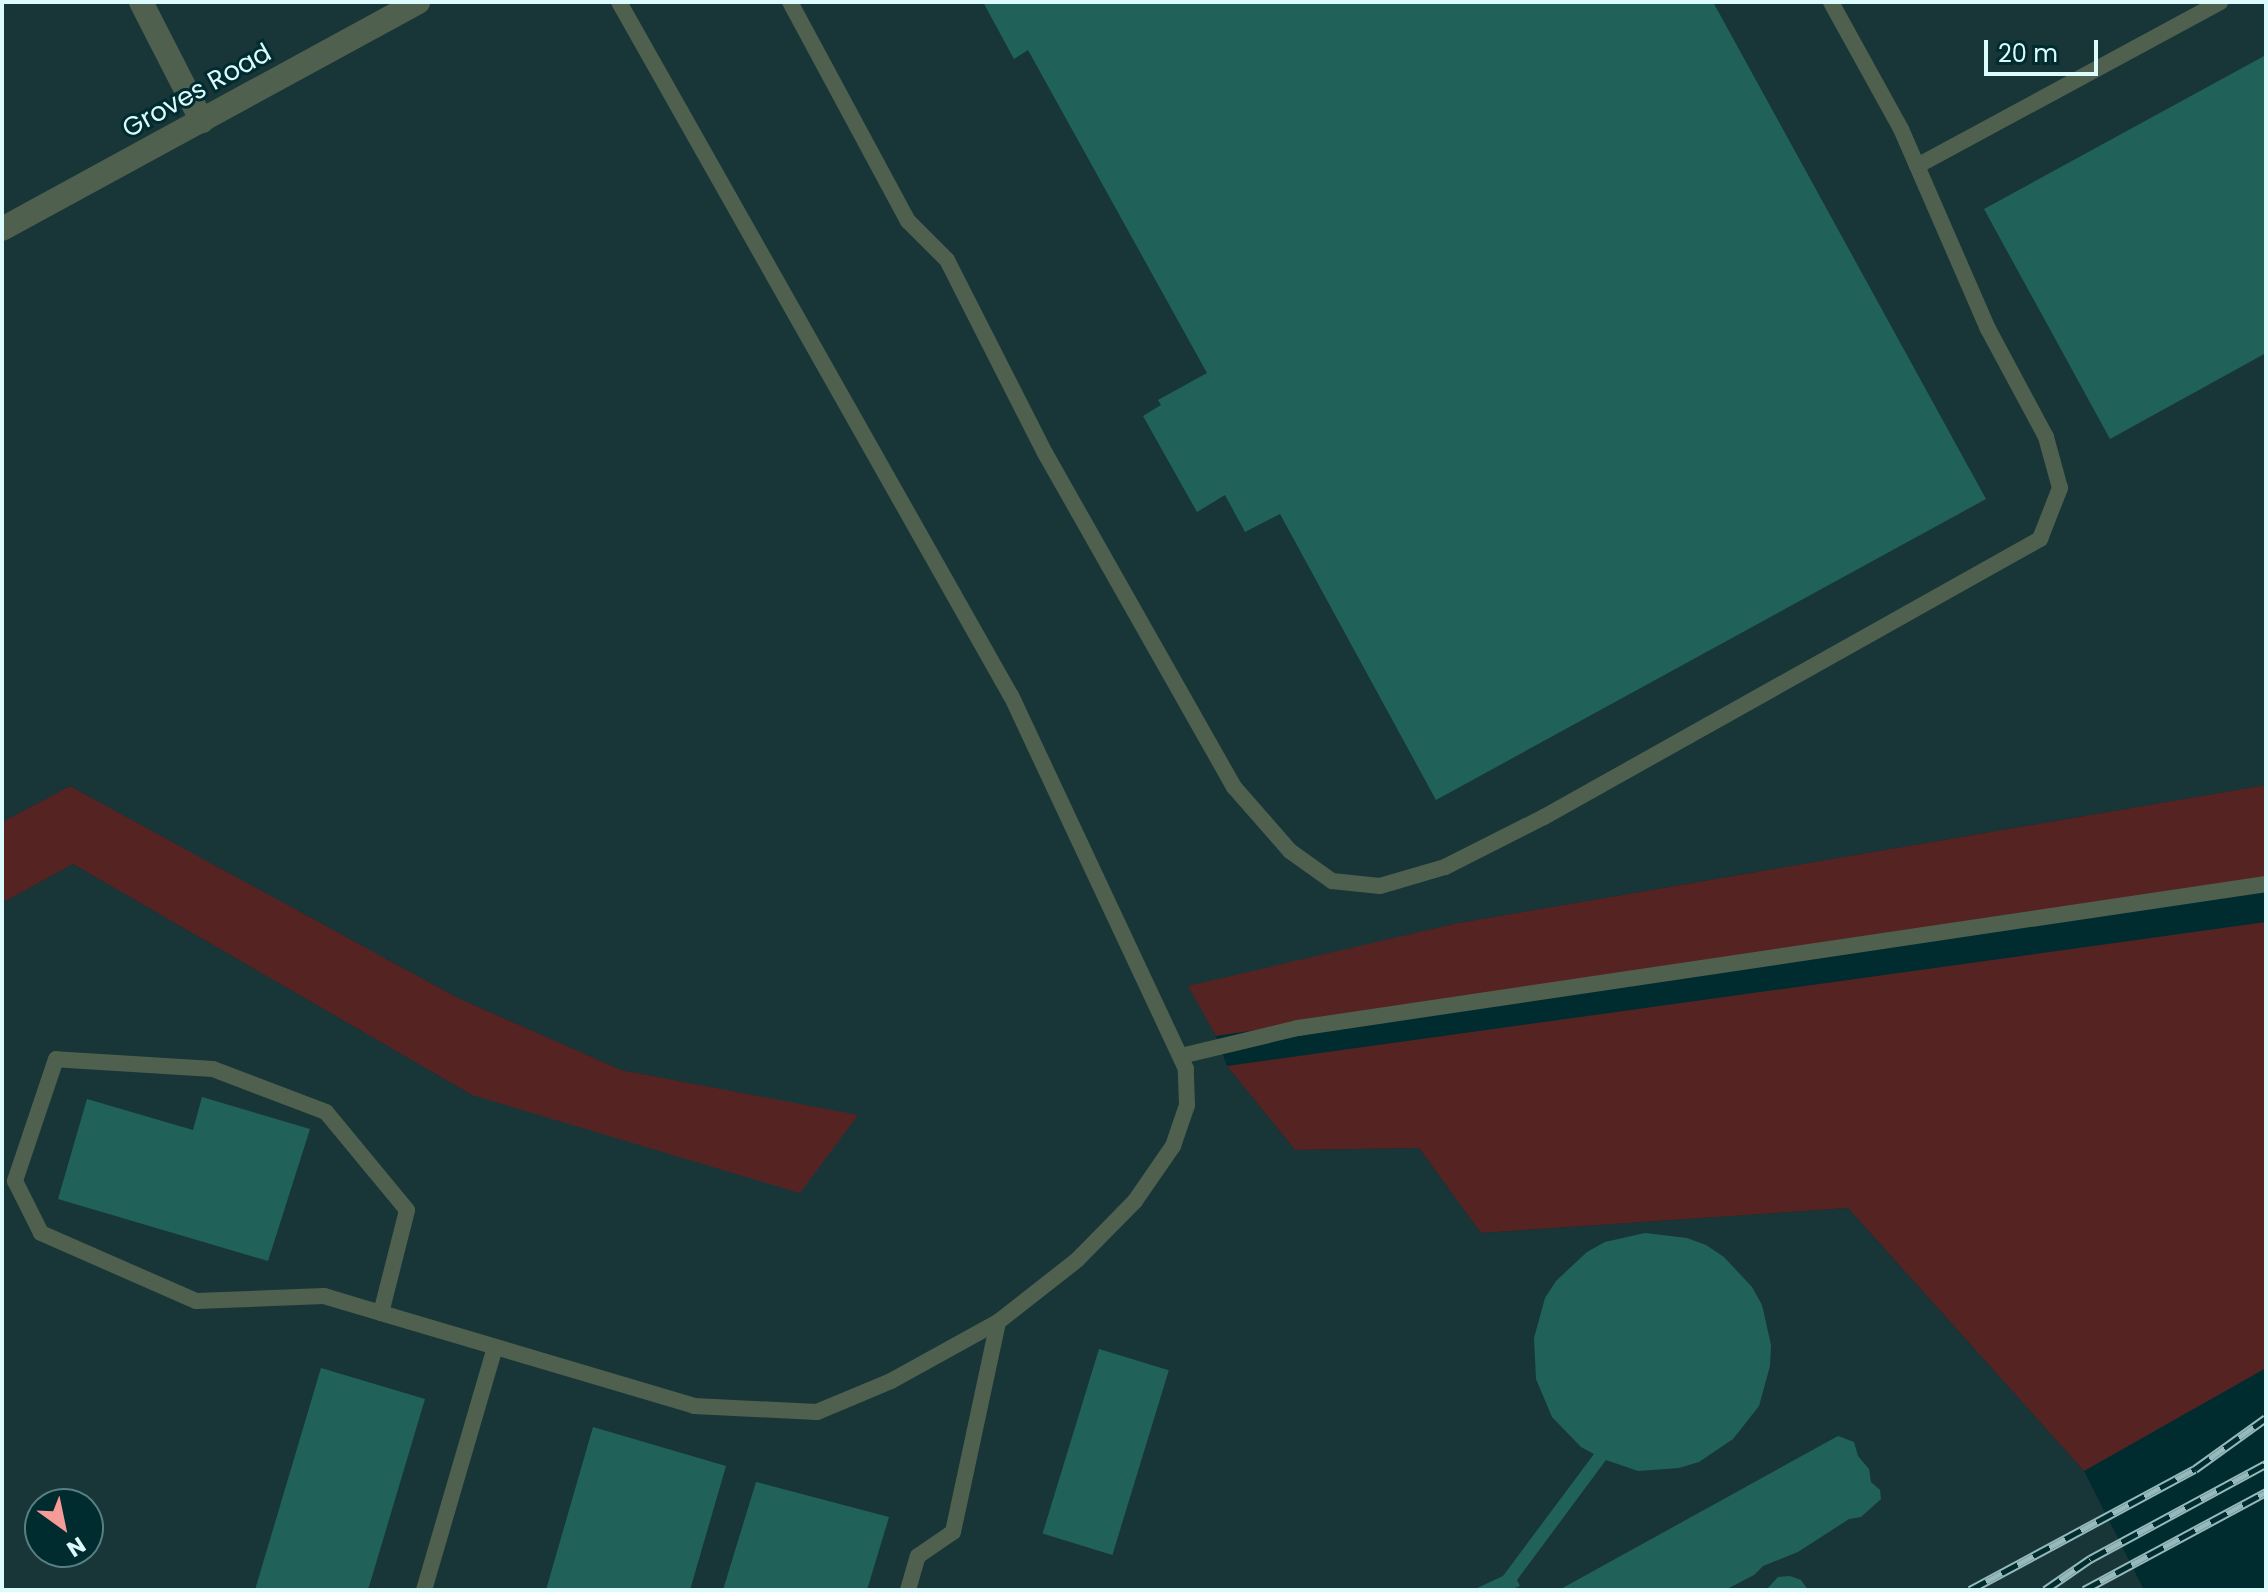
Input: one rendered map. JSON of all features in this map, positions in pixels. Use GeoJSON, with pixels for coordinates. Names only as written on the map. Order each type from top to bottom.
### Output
{"type":"FeatureCollection","features":[{"type":"Feature","properties":{"kind":"street"},"geometry":{"type":"LineString","coordinates":[[141,2],[202,121]]}},
{"type":"Feature","properties":{"kind":"street","name":"Groves Road"},"geometry":{"type":"LineString","coordinates":[[2,229],[418,2]]}},
{"type":"Feature","properties":{"kind":"lane"},"geometry":{"type":"LineString","coordinates":[[381,1313],[407,1210],[326,1112],[213,1069],[56,1059],[15,1181],[41,1233],[196,1301],[324,1296],[381,1313],[495,1347],[694,1406],[817,1412],[891,1381],[998,1322],[1077,1260],[1135,1201],[1165,1157],[1187,1105],[1186,1069],[1181,1056],[1011,696],[619,2]]}},
{"type":"Feature","properties":{"kind":"lane"},"geometry":{"type":"LineString","coordinates":[[790,2],[908,221],[947,260],[1045,453],[1234,787],[1290,851],[1332,881],[1380,886],[1445,867],[1544,817],[2040,539],[2060,488],[2046,437],[1988,329],[1901,129],[1831,2]]}},
{"type":"Feature","properties":{"kind":"lane"},"geometry":{"type":"LineString","coordinates":[[1917,166],[2220,2]]}},
{"type":"Feature","properties":{"kind":"lane"},"geometry":{"type":"LineString","coordinates":[[1181,1056],[1298,1028],[2266,884]]}},
{"type":"Feature","properties":{"kind":"lane"},"geometry":{"type":"LineString","coordinates":[[908,1590],[918,1556],[953,1532],[998,1322]]}},
{"type":"Feature","properties":{"kind":"lane"},"geometry":{"type":"LineString","coordinates":[[424,1590],[495,1347]]}},
{"type":"Feature","properties":{"kind":"shaded area"},"geometry":{"type":"Polygon","coordinates":[[[2,2],[2266,2],[2266,785],[1458,923],[1189,987],[1216,1036],[1227,1066],[1295,1150],[1419,1148],[1481,1233],[1848,1208],[2084,1471],[2144,1590],[2,1590],[2,903],[73,864],[472,1095],[857,1116],[621,1070],[458,998],[70,786],[2,822],[2,2]]]}},
{"type":"Feature","properties":{"kind":"shaded area"},"geometry":{"type":"Polygon","coordinates":[[[2266,785],[2266,877],[1216,1036],[1188,986],[1458,923],[2266,785]]]}},
{"type":"Feature","properties":{"kind":"shaded area"},"geometry":{"type":"Polygon","coordinates":[[[70,786],[458,998],[621,1070],[858,1115],[800,1193],[472,1095],[73,864],[2,903],[2,822],[70,786]]]}},
{"type":"Feature","properties":{"kind":"shaded area"},"geometry":{"type":"Polygon","coordinates":[[[2266,922],[2266,1368],[2084,1471],[1848,1208],[1481,1233],[1419,1148],[1295,1150],[1227,1066],[2266,922]]]}},
{"type":"Feature","properties":{"kind":"building"},"geometry":{"type":"Polygon","coordinates":[[[983,2],[1713,2],[1986,499],[1436,800],[1280,514],[1245,532],[1225,495],[1197,512],[1143,416],[1161,405],[1158,400],[1207,373],[1028,50],[1014,59],[983,2]]]}},
{"type":"Feature","properties":{"kind":"building"},"geometry":{"type":"Polygon","coordinates":[[[2266,55],[2266,353],[2110,439],[1984,209],[2266,55]]]}},
{"type":"Feature","properties":{"kind":"building"},"geometry":{"type":"Polygon","coordinates":[[[202,1097],[310,1129],[268,1261],[58,1199],[87,1099],[193,1130],[202,1097]]]}},
{"type":"Feature","properties":{"kind":"building"},"geometry":{"type":"Polygon","coordinates":[[[1645,1233],[1687,1238],[1706,1245],[1724,1257],[1752,1287],[1762,1305],[1771,1345],[1770,1366],[1759,1406],[1733,1439],[1699,1462],[1679,1468],[1638,1471],[1606,1460],[1517,1580],[1520,1586],[1510,1590],[1473,1590],[1503,1576],[1594,1454],[1581,1447],[1552,1417],[1536,1379],[1534,1338],[1545,1298],[1556,1281],[1587,1252],[1605,1242],[1645,1233]]]}},
{"type":"Feature","properties":{"kind":"building"},"geometry":{"type":"Polygon","coordinates":[[[1099,1349],[1169,1370],[1112,1555],[1043,1534],[1099,1349]]]}},
{"type":"Feature","properties":{"kind":"building"},"geometry":{"type":"Polygon","coordinates":[[[321,1368],[425,1399],[368,1590],[255,1590],[321,1368]]]}},
{"type":"Feature","properties":{"kind":"building"},"geometry":{"type":"Polygon","coordinates":[[[593,1427],[726,1466],[690,1590],[546,1590],[593,1427]]]}},
{"type":"Feature","properties":{"kind":"building"},"geometry":{"type":"Polygon","coordinates":[[[1838,1436],[1854,1442],[1858,1456],[1869,1469],[1871,1482],[1880,1490],[1881,1499],[1861,1517],[1849,1519],[1798,1552],[1763,1566],[1754,1575],[1725,1590],[1559,1590],[1838,1436]]]}},
{"type":"Feature","properties":{"kind":"building"},"geometry":{"type":"Polygon","coordinates":[[[756,1482],[889,1517],[867,1590],[723,1590],[756,1482]]]}},
{"type":"Feature","properties":{"kind":"building"},"geometry":{"type":"Polygon","coordinates":[[[1790,1576],[1801,1580],[1808,1590],[1766,1590],[1778,1577],[1790,1576]]]}},
{"type":"Feature","properties":{"kind":"railway"},"geometry":{"type":"LineString","coordinates":[[1970,1590],[2195,1469],[2266,1418]]}},
{"type":"Feature","properties":{"kind":"railway"},"geometry":{"type":"LineString","coordinates":[[2045,1590],[2090,1559],[2266,1464]]}},
{"type":"Feature","properties":{"kind":"railway"},"geometry":{"type":"LineString","coordinates":[[2084,1590],[2266,1492]]}}]}
